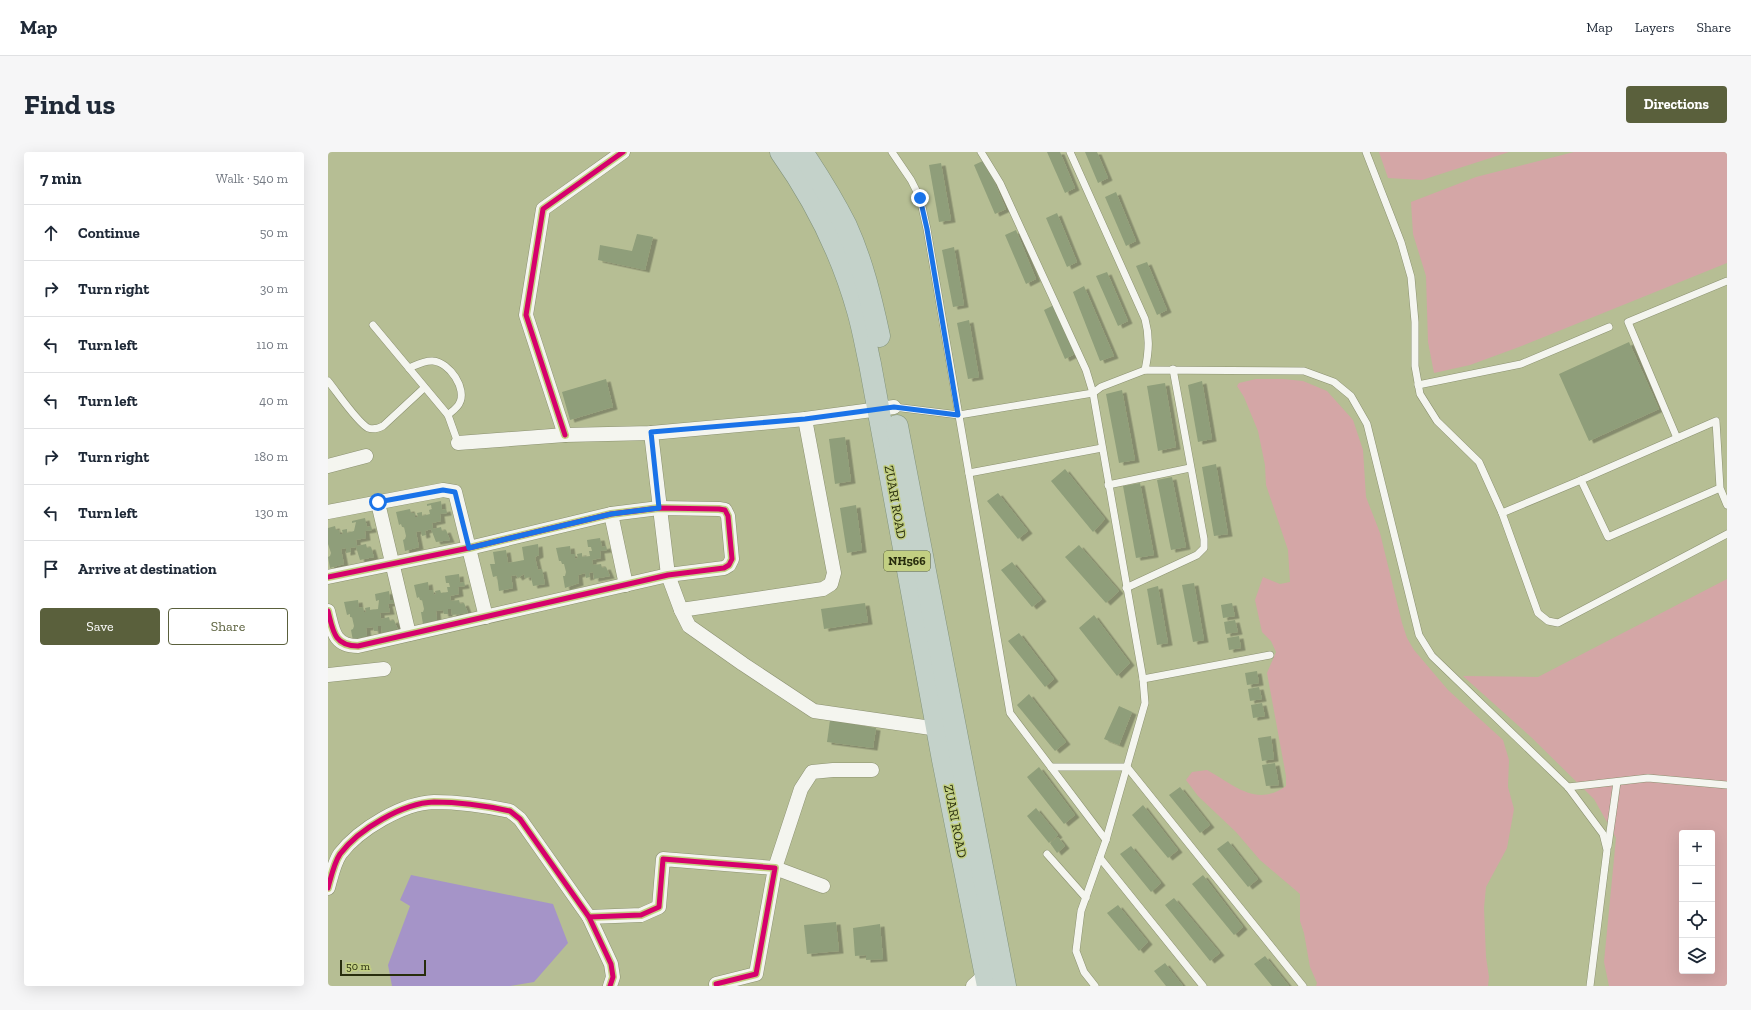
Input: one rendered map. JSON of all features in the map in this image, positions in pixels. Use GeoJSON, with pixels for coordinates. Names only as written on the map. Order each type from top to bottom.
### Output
{"type":"FeatureCollection","features":[{"type":"Feature","properties":{"kind":"highway","name":"ZUARI ROAD"},"geometry":{"type":"LineString","coordinates":[[781,152],[818,212],[843,266],[858,311],[886,408],[1005,986]]}},
{"type":"Feature","properties":{"kind":"highway","name":"ZUARI ROAD"},"geometry":{"type":"LineString","coordinates":[[802,152],[824,186],[846,227],[873,304],[886,408],[938,729],[982,982]]}},
{"type":"Feature","properties":{"kind":"street"},"geometry":{"type":"LineString","coordinates":[[565,435],[526,315],[543,209],[623,152]]}},
{"type":"Feature","properties":{"kind":"street"},"geometry":{"type":"LineString","coordinates":[[458,443],[565,435],[651,432],[805,419],[886,408]]}},
{"type":"Feature","properties":{"kind":"street"},"geometry":{"type":"LineString","coordinates":[[681,610],[823,589],[831,584],[834,573],[805,419]]}},
{"type":"Feature","properties":{"kind":"street"},"geometry":{"type":"LineString","coordinates":[[651,432],[668,575],[681,610],[689,626],[742,664],[814,712],[938,729]]}},
{"type":"Feature","properties":{"kind":"street"},"geometry":{"type":"LineString","coordinates":[[328,466],[366,456]]}},
{"type":"Feature","properties":{"kind":"street"},"geometry":{"type":"LineString","coordinates":[[328,512],[443,490],[455,492],[486,617]]}},
{"type":"Feature","properties":{"kind":"street"},"geometry":{"type":"LineString","coordinates":[[378,502],[409,634]]}},
{"type":"Feature","properties":{"kind":"street"},"geometry":{"type":"LineString","coordinates":[[328,577],[469,548],[611,514],[659,508],[719,509],[725,510],[728,516],[732,559],[729,566],[724,568],[668,575],[358,646],[348,646],[338,640],[333,630],[328,611]]}},
{"type":"Feature","properties":{"kind":"street"},"geometry":{"type":"LineString","coordinates":[[611,514],[626,585]]}},
{"type":"Feature","properties":{"kind":"street"},"geometry":{"type":"LineString","coordinates":[[328,675],[384,669]]}},
{"type":"Feature","properties":{"kind":"street"},"geometry":{"type":"LineString","coordinates":[[716,984],[756,980],[775,868],[801,789],[812,772],[832,770],[872,770]]}},
{"type":"Feature","properties":{"kind":"street"},"geometry":{"type":"LineString","coordinates":[[328,888],[331,874],[340,854],[356,838],[392,813],[434,802],[496,808],[510,811],[520,819],[589,917],[611,964],[613,977],[610,986]]}},
{"type":"Feature","properties":{"kind":"street"},"geometry":{"type":"LineString","coordinates":[[589,917],[641,915],[660,907],[663,859],[775,868],[823,886]]}},
{"type":"Feature","properties":{"kind":"lane"},"geometry":{"type":"LineString","coordinates":[[892,152],[911,180],[920,198],[927,229],[1010,713],[1106,840]]}},
{"type":"Feature","properties":{"kind":"lane"},"geometry":{"type":"LineString","coordinates":[[980,152],[1000,183],[1086,370],[1093,393],[1143,679],[1145,702],[1106,840],[1081,911],[1076,951],[1084,972],[1096,986]]}},
{"type":"Feature","properties":{"kind":"lane"},"geometry":{"type":"LineString","coordinates":[[1070,152],[1145,319],[1149,334],[1149,355],[1145,370]]}},
{"type":"Feature","properties":{"kind":"lane"},"geometry":{"type":"LineString","coordinates":[[1366,152],[1401,242],[1411,277],[1415,322],[1415,366],[1420,394],[1437,421],[1479,462],[1502,513],[1538,613],[1548,621],[1558,623],[1727,534]]}},
{"type":"Feature","properties":{"kind":"lane"},"geometry":{"type":"LineString","coordinates":[[1677,438],[1628,322],[1727,281]]}},
{"type":"Feature","properties":{"kind":"lane"},"geometry":{"type":"LineString","coordinates":[[373,325],[448,415],[458,443]]}},
{"type":"Feature","properties":{"kind":"lane"},"geometry":{"type":"LineString","coordinates":[[1418,385],[1521,364],[1609,327]]}},
{"type":"Feature","properties":{"kind":"lane"},"geometry":{"type":"LineString","coordinates":[[409,368],[423,362],[433,361],[442,364],[454,377],[462,389],[460,404],[448,415]]}},
{"type":"Feature","properties":{"kind":"lane"},"geometry":{"type":"LineString","coordinates":[[1126,588],[1197,556],[1204,548],[1204,539],[1173,369]]}},
{"type":"Feature","properties":{"kind":"lane"},"geometry":{"type":"LineString","coordinates":[[886,408],[958,415],[1093,393],[1101,387],[1145,370],[1304,371],[1334,382],[1351,396],[1367,424],[1419,635],[1432,656],[1568,787],[1603,834],[1607,850]]}},
{"type":"Feature","properties":{"kind":"lane"},"geometry":{"type":"LineString","coordinates":[[328,381],[360,422],[369,429],[383,426],[424,388]]}},
{"type":"Feature","properties":{"kind":"lane"},"geometry":{"type":"LineString","coordinates":[[1502,513],[1581,480],[1716,420],[1720,488],[1727,505]]}},
{"type":"Feature","properties":{"kind":"lane"},"geometry":{"type":"LineString","coordinates":[[969,473],[1102,448]]}},
{"type":"Feature","properties":{"kind":"lane"},"geometry":{"type":"LineString","coordinates":[[1108,485],[1190,468]]}},
{"type":"Feature","properties":{"kind":"lane"},"geometry":{"type":"LineString","coordinates":[[1581,480],[1608,537],[1720,488]]}},
{"type":"Feature","properties":{"kind":"lane"},"geometry":{"type":"LineString","coordinates":[[1143,679],[1270,655]]}},
{"type":"Feature","properties":{"kind":"lane"},"geometry":{"type":"LineString","coordinates":[[1051,767],[1127,767]]}},
{"type":"Feature","properties":{"kind":"lane"},"geometry":{"type":"LineString","coordinates":[[1127,767],[1303,986]]}},
{"type":"Feature","properties":{"kind":"lane"},"geometry":{"type":"LineString","coordinates":[[1568,787],[1648,778],[1727,785]]}},
{"type":"Feature","properties":{"kind":"lane"},"geometry":{"type":"LineString","coordinates":[[1590,986],[1617,782]]}},
{"type":"Feature","properties":{"kind":"lane"},"geometry":{"type":"LineString","coordinates":[[1047,854],[1086,898]]}},
{"type":"Feature","properties":{"kind":"lane"},"geometry":{"type":"LineString","coordinates":[[1100,858],[1203,986]]}},
{"type":"Feature","properties":{"kind":"shaded area"},"geometry":{"type":"Polygon","coordinates":[[[1379,152],[1509,152],[1422,180],[1388,178],[1379,152]]]}},
{"type":"Feature","properties":{"kind":"shaded area"},"geometry":{"type":"Polygon","coordinates":[[[1574,152],[1727,152],[1727,263],[1519,347],[1470,365],[1434,373],[1428,342],[1426,276],[1413,234],[1411,202],[1476,177],[1574,152]]]}},
{"type":"Feature","properties":{"kind":"shaded area"},"geometry":{"type":"Polygon","coordinates":[[[1256,379],[1303,381],[1327,391],[1353,420],[1363,450],[1366,497],[1380,533],[1407,638],[1414,650],[1448,690],[1503,740],[1509,760],[1508,787],[1514,809],[1507,848],[1486,887],[1484,908],[1486,957],[1489,977],[1488,986],[1316,986],[1317,983],[1310,967],[1304,933],[1300,921],[1300,894],[1260,860],[1236,832],[1198,796],[1186,780],[1192,772],[1207,770],[1245,792],[1265,795],[1286,786],[1286,776],[1267,673],[1276,652],[1271,641],[1262,632],[1255,600],[1263,577],[1280,584],[1290,582],[1288,550],[1266,485],[1265,465],[1258,431],[1244,397],[1237,386],[1239,383],[1256,379]]]}},
{"type":"Feature","properties":{"kind":"shaded area"},"geometry":{"type":"Polygon","coordinates":[[[1727,579],[1727,986],[1609,986],[1604,962],[1616,838],[1594,799],[1531,737],[1463,676],[1538,677],[1727,579]]]}},
{"type":"Feature","properties":{"kind":"shaded area"},"geometry":{"type":"Polygon","coordinates":[[[411,875],[553,904],[568,943],[534,982],[510,986],[392,986],[388,965],[410,906],[400,900],[411,875]]]}},
{"type":"Feature","properties":{"kind":"building"},"geometry":{"type":"Polygon","coordinates":[[[1047,152],[1060,152],[1075,188],[1065,193],[1047,152]]]}},
{"type":"Feature","properties":{"kind":"building"},"geometry":{"type":"Polygon","coordinates":[[[1085,152],[1097,152],[1108,178],[1098,183],[1085,152]]]}},
{"type":"Feature","properties":{"kind":"building"},"geometry":{"type":"Polygon","coordinates":[[[985,160],[1006,209],[995,214],[974,165],[985,160]]]}},
{"type":"Feature","properties":{"kind":"building"},"geometry":{"type":"Polygon","coordinates":[[[941,163],[951,220],[939,222],[929,165],[941,163]]]}},
{"type":"Feature","properties":{"kind":"building"},"geometry":{"type":"Polygon","coordinates":[[[1116,192],[1136,241],[1126,246],[1105,197],[1116,192]]]}},
{"type":"Feature","properties":{"kind":"building"},"geometry":{"type":"Polygon","coordinates":[[[1057,213],[1077,262],[1067,267],[1046,218],[1057,213]]]}},
{"type":"Feature","properties":{"kind":"building"},"geometry":{"type":"Polygon","coordinates":[[[1016,230],[1036,279],[1026,284],[1005,235],[1016,230]]]}},
{"type":"Feature","properties":{"kind":"building"},"geometry":{"type":"Polygon","coordinates":[[[637,234],[653,237],[645,270],[598,260],[600,245],[632,251],[637,234]]]}},
{"type":"Feature","properties":{"kind":"building"},"geometry":{"type":"Polygon","coordinates":[[[954,247],[964,305],[953,307],[942,250],[954,247]]]}},
{"type":"Feature","properties":{"kind":"building"},"geometry":{"type":"Polygon","coordinates":[[[1147,262],[1167,310],[1157,315],[1136,266],[1147,262]]]}},
{"type":"Feature","properties":{"kind":"building"},"geometry":{"type":"Polygon","coordinates":[[[1107,272],[1128,321],[1118,326],[1096,276],[1107,272]]]}},
{"type":"Feature","properties":{"kind":"building"},"geometry":{"type":"Polygon","coordinates":[[[1084,286],[1114,356],[1100,361],[1073,292],[1084,286]]]}},
{"type":"Feature","properties":{"kind":"building"},"geometry":{"type":"Polygon","coordinates":[[[1054,305],[1075,354],[1065,359],[1044,310],[1054,305]]]}},
{"type":"Feature","properties":{"kind":"building"},"geometry":{"type":"Polygon","coordinates":[[[969,320],[979,377],[968,379],[957,323],[969,320]]]}},
{"type":"Feature","properties":{"kind":"building"},"geometry":{"type":"Polygon","coordinates":[[[1629,342],[1659,409],[1589,441],[1559,374],[1629,342]]]}},
{"type":"Feature","properties":{"kind":"building"},"geometry":{"type":"Polygon","coordinates":[[[606,379],[613,407],[570,420],[562,392],[606,379]]]}},
{"type":"Feature","properties":{"kind":"building"},"geometry":{"type":"Polygon","coordinates":[[[1202,381],[1212,439],[1198,442],[1188,385],[1202,381]]]}},
{"type":"Feature","properties":{"kind":"building"},"geometry":{"type":"Polygon","coordinates":[[[1165,383],[1176,447],[1158,451],[1147,386],[1165,383]]]}},
{"type":"Feature","properties":{"kind":"building"},"geometry":{"type":"Polygon","coordinates":[[[1122,390],[1135,460],[1119,463],[1106,394],[1122,390]]]}},
{"type":"Feature","properties":{"kind":"building"},"geometry":{"type":"Polygon","coordinates":[[[845,437],[851,481],[835,484],[829,439],[845,437]]]}},
{"type":"Feature","properties":{"kind":"building"},"geometry":{"type":"Polygon","coordinates":[[[1216,464],[1228,534],[1214,536],[1202,467],[1216,464]]]}},
{"type":"Feature","properties":{"kind":"building"},"geometry":{"type":"Polygon","coordinates":[[[1065,469],[1105,519],[1093,532],[1051,481],[1065,469]]]}},
{"type":"Feature","properties":{"kind":"building"},"geometry":{"type":"Polygon","coordinates":[[[1172,477],[1186,547],[1171,550],[1157,480],[1172,477]]]}},
{"type":"Feature","properties":{"kind":"building"},"geometry":{"type":"Polygon","coordinates":[[[1140,483],[1154,555],[1136,558],[1123,486],[1140,483]]]}},
{"type":"Feature","properties":{"kind":"building"},"geometry":{"type":"Polygon","coordinates":[[[998,493],[1028,531],[1018,539],[987,501],[998,493]]]}},
{"type":"Feature","properties":{"kind":"building"},"geometry":{"type":"Polygon","coordinates":[[[441,501],[442,510],[446,509],[447,513],[440,514],[441,521],[432,523],[433,529],[441,527],[442,531],[446,530],[450,540],[436,542],[431,529],[425,531],[426,535],[422,536],[421,531],[416,532],[419,547],[405,551],[403,540],[406,536],[404,527],[402,527],[401,524],[399,525],[396,512],[410,509],[411,513],[415,513],[415,517],[418,517],[417,513],[422,512],[422,516],[430,514],[429,510],[432,509],[431,505],[427,506],[427,504],[441,501]]]}},
{"type":"Feature","properties":{"kind":"building"},"geometry":{"type":"Polygon","coordinates":[[[856,505],[862,550],[847,553],[840,508],[856,505]]]}},
{"type":"Feature","properties":{"kind":"building"},"geometry":{"type":"Polygon","coordinates":[[[365,518],[367,527],[371,526],[372,530],[365,531],[366,538],[356,540],[357,546],[366,544],[367,548],[371,547],[374,557],[360,560],[356,547],[350,548],[351,552],[346,553],[346,548],[341,549],[344,564],[330,568],[328,557],[331,553],[328,544],[328,528],[335,526],[336,530],[339,530],[340,534],[343,534],[342,530],[347,529],[347,533],[354,531],[356,522],[352,523],[352,521],[365,518]]]}},
{"type":"Feature","properties":{"kind":"building"},"geometry":{"type":"Polygon","coordinates":[[[600,538],[602,547],[606,546],[607,550],[600,551],[601,558],[592,560],[593,565],[601,564],[602,568],[606,567],[610,576],[594,579],[593,572],[589,573],[590,577],[586,578],[585,573],[578,575],[579,583],[565,588],[563,576],[565,576],[566,572],[564,564],[559,561],[556,548],[570,546],[571,554],[575,554],[575,559],[578,558],[577,554],[582,553],[582,557],[590,556],[589,551],[592,551],[591,547],[588,547],[587,540],[600,538]]]}},
{"type":"Feature","properties":{"kind":"building"},"geometry":{"type":"Polygon","coordinates":[[[538,544],[539,555],[535,557],[538,570],[542,569],[545,584],[533,586],[531,577],[525,578],[524,574],[518,578],[516,575],[511,576],[513,588],[499,591],[497,576],[493,577],[490,564],[495,564],[493,552],[506,550],[508,563],[524,560],[522,547],[538,544]]]}},
{"type":"Feature","properties":{"kind":"building"},"geometry":{"type":"Polygon","coordinates":[[[1079,545],[1119,591],[1106,603],[1065,557],[1079,545]]]}},
{"type":"Feature","properties":{"kind":"building"},"geometry":{"type":"Polygon","coordinates":[[[1012,562],[1042,599],[1032,607],[1001,570],[1012,562]]]}},
{"type":"Feature","properties":{"kind":"building"},"geometry":{"type":"Polygon","coordinates":[[[459,574],[460,583],[464,582],[465,586],[458,587],[459,594],[450,596],[451,601],[459,600],[460,604],[464,603],[468,613],[452,615],[451,609],[448,609],[448,614],[444,614],[443,610],[436,611],[437,620],[423,624],[421,612],[423,612],[424,609],[422,600],[420,600],[419,597],[417,598],[414,585],[428,582],[429,590],[433,590],[434,595],[436,594],[435,591],[440,590],[441,593],[448,592],[447,587],[450,587],[449,583],[446,583],[445,576],[459,574]]]}},
{"type":"Feature","properties":{"kind":"building"},"geometry":{"type":"Polygon","coordinates":[[[1194,583],[1204,640],[1193,642],[1182,585],[1194,583]]]}},
{"type":"Feature","properties":{"kind":"building"},"geometry":{"type":"Polygon","coordinates":[[[1158,586],[1168,643],[1157,645],[1147,589],[1158,586]]]}},
{"type":"Feature","properties":{"kind":"building"},"geometry":{"type":"Polygon","coordinates":[[[389,591],[390,600],[394,600],[395,603],[388,604],[390,612],[380,613],[381,619],[389,617],[390,621],[394,620],[398,630],[382,633],[381,626],[378,626],[378,631],[374,631],[373,627],[366,628],[367,637],[353,641],[351,630],[354,626],[352,617],[350,617],[350,614],[347,615],[344,602],[358,600],[359,608],[363,607],[364,612],[366,612],[365,608],[370,607],[370,610],[378,609],[379,600],[376,601],[375,594],[389,591]]]}},
{"type":"Feature","properties":{"kind":"building"},"geometry":{"type":"Polygon","coordinates":[[[865,603],[868,622],[824,629],[821,609],[865,603]]]}},
{"type":"Feature","properties":{"kind":"building"},"geometry":{"type":"Polygon","coordinates":[[[1232,603],[1235,616],[1223,618],[1221,605],[1232,603]]]}},
{"type":"Feature","properties":{"kind":"building"},"geometry":{"type":"Polygon","coordinates":[[[1094,615],[1130,663],[1117,676],[1079,628],[1094,615]]]}},
{"type":"Feature","properties":{"kind":"building"},"geometry":{"type":"Polygon","coordinates":[[[1235,620],[1238,632],[1226,634],[1224,622],[1235,620]]]}},
{"type":"Feature","properties":{"kind":"building"},"geometry":{"type":"Polygon","coordinates":[[[1019,633],[1054,679],[1045,687],[1008,641],[1019,633]]]}},
{"type":"Feature","properties":{"kind":"building"},"geometry":{"type":"Polygon","coordinates":[[[1239,636],[1241,648],[1229,650],[1227,638],[1239,636]]]}},
{"type":"Feature","properties":{"kind":"building"},"geometry":{"type":"Polygon","coordinates":[[[1257,671],[1259,683],[1247,685],[1245,673],[1257,671]]]}},
{"type":"Feature","properties":{"kind":"building"},"geometry":{"type":"Polygon","coordinates":[[[1259,687],[1262,699],[1250,701],[1248,689],[1259,687]]]}},
{"type":"Feature","properties":{"kind":"building"},"geometry":{"type":"Polygon","coordinates":[[[1029,694],[1066,742],[1055,751],[1017,705],[1029,694]]]}},
{"type":"Feature","properties":{"kind":"building"},"geometry":{"type":"Polygon","coordinates":[[[1262,703],[1265,716],[1253,718],[1251,705],[1262,703]]]}},
{"type":"Feature","properties":{"kind":"building"},"geometry":{"type":"Polygon","coordinates":[[[1119,706],[1132,712],[1119,745],[1104,739],[1119,706]]]}},
{"type":"Feature","properties":{"kind":"building"},"geometry":{"type":"Polygon","coordinates":[[[830,720],[876,728],[873,748],[827,742],[830,720]]]}},
{"type":"Feature","properties":{"kind":"building"},"geometry":{"type":"Polygon","coordinates":[[[1271,736],[1274,759],[1262,761],[1258,738],[1271,736]]]}},
{"type":"Feature","properties":{"kind":"building"},"geometry":{"type":"Polygon","coordinates":[[[1275,763],[1279,785],[1266,786],[1262,765],[1275,763]]]}},
{"type":"Feature","properties":{"kind":"building"},"geometry":{"type":"Polygon","coordinates":[[[1039,767],[1075,815],[1064,824],[1027,777],[1039,767]]]}},
{"type":"Feature","properties":{"kind":"building"},"geometry":{"type":"Polygon","coordinates":[[[1180,787],[1210,825],[1200,833],[1169,795],[1180,787]]]}},
{"type":"Feature","properties":{"kind":"building"},"geometry":{"type":"Polygon","coordinates":[[[1143,805],[1178,850],[1168,858],[1132,815],[1143,805]]]}},
{"type":"Feature","properties":{"kind":"building"},"geometry":{"type":"Polygon","coordinates":[[[1036,808],[1058,835],[1049,843],[1027,816],[1036,808]]]}},
{"type":"Feature","properties":{"kind":"building"},"geometry":{"type":"Polygon","coordinates":[[[1058,837],[1065,846],[1057,853],[1050,843],[1058,837]]]}},
{"type":"Feature","properties":{"kind":"building"},"geometry":{"type":"Polygon","coordinates":[[[1228,841],[1258,879],[1248,887],[1217,849],[1228,841]]]}},
{"type":"Feature","properties":{"kind":"building"},"geometry":{"type":"Polygon","coordinates":[[[1131,846],[1161,883],[1151,892],[1120,854],[1131,846]]]}},
{"type":"Feature","properties":{"kind":"building"},"geometry":{"type":"Polygon","coordinates":[[[1203,875],[1243,927],[1234,935],[1192,884],[1203,875]]]}},
{"type":"Feature","properties":{"kind":"building"},"geometry":{"type":"Polygon","coordinates":[[[1174,898],[1220,953],[1210,961],[1165,905],[1174,898]]]}},
{"type":"Feature","properties":{"kind":"building"},"geometry":{"type":"Polygon","coordinates":[[[1118,905],[1148,942],[1139,951],[1107,913],[1118,905]]]}},
{"type":"Feature","properties":{"kind":"building"},"geometry":{"type":"Polygon","coordinates":[[[836,922],[839,951],[807,954],[804,925],[836,922]]]}},
{"type":"Feature","properties":{"kind":"building"},"geometry":{"type":"Polygon","coordinates":[[[880,924],[883,959],[866,960],[866,955],[855,956],[853,928],[880,924]]]}},
{"type":"Feature","properties":{"kind":"building"},"geometry":{"type":"Polygon","coordinates":[[[1265,956],[1289,986],[1272,986],[1254,964],[1265,956]]]}},
{"type":"Feature","properties":{"kind":"building"},"geometry":{"type":"Polygon","coordinates":[[[1165,963],[1183,986],[1166,986],[1154,971],[1165,963]]]}},
{"type":"Feature","properties":{"kind":"cycle path"},"geometry":{"type":"LineString","coordinates":[[565,435],[526,315],[543,209],[623,152]]}},
{"type":"Feature","properties":{"kind":"cycle path"},"geometry":{"type":"LineString","coordinates":[[328,577],[469,548],[611,514],[659,508],[719,509],[725,510],[728,516],[732,559],[729,565],[724,568],[668,575],[358,646],[350,645],[339,640],[333,631],[328,611]]}},
{"type":"Feature","properties":{"kind":"cycle path"},"geometry":{"type":"LineString","coordinates":[[328,888],[336,862],[340,854],[348,845],[358,835],[382,819],[396,812],[422,803],[434,802],[492,807],[510,811],[520,819],[589,917],[611,964],[613,977],[610,986]]}},
{"type":"Feature","properties":{"kind":"cycle path"},"geometry":{"type":"LineString","coordinates":[[589,917],[641,915],[659,907],[663,859],[775,868],[756,974],[716,984]]}},
{"type":"Feature","properties":{"kind":"route"},"geometry":{"type":"LineString","coordinates":[[378,502],[443,490],[455,492],[469,548],[611,514],[659,508],[651,432],[805,419],[894,407],[958,415],[927,229],[920,198]]}}]}
